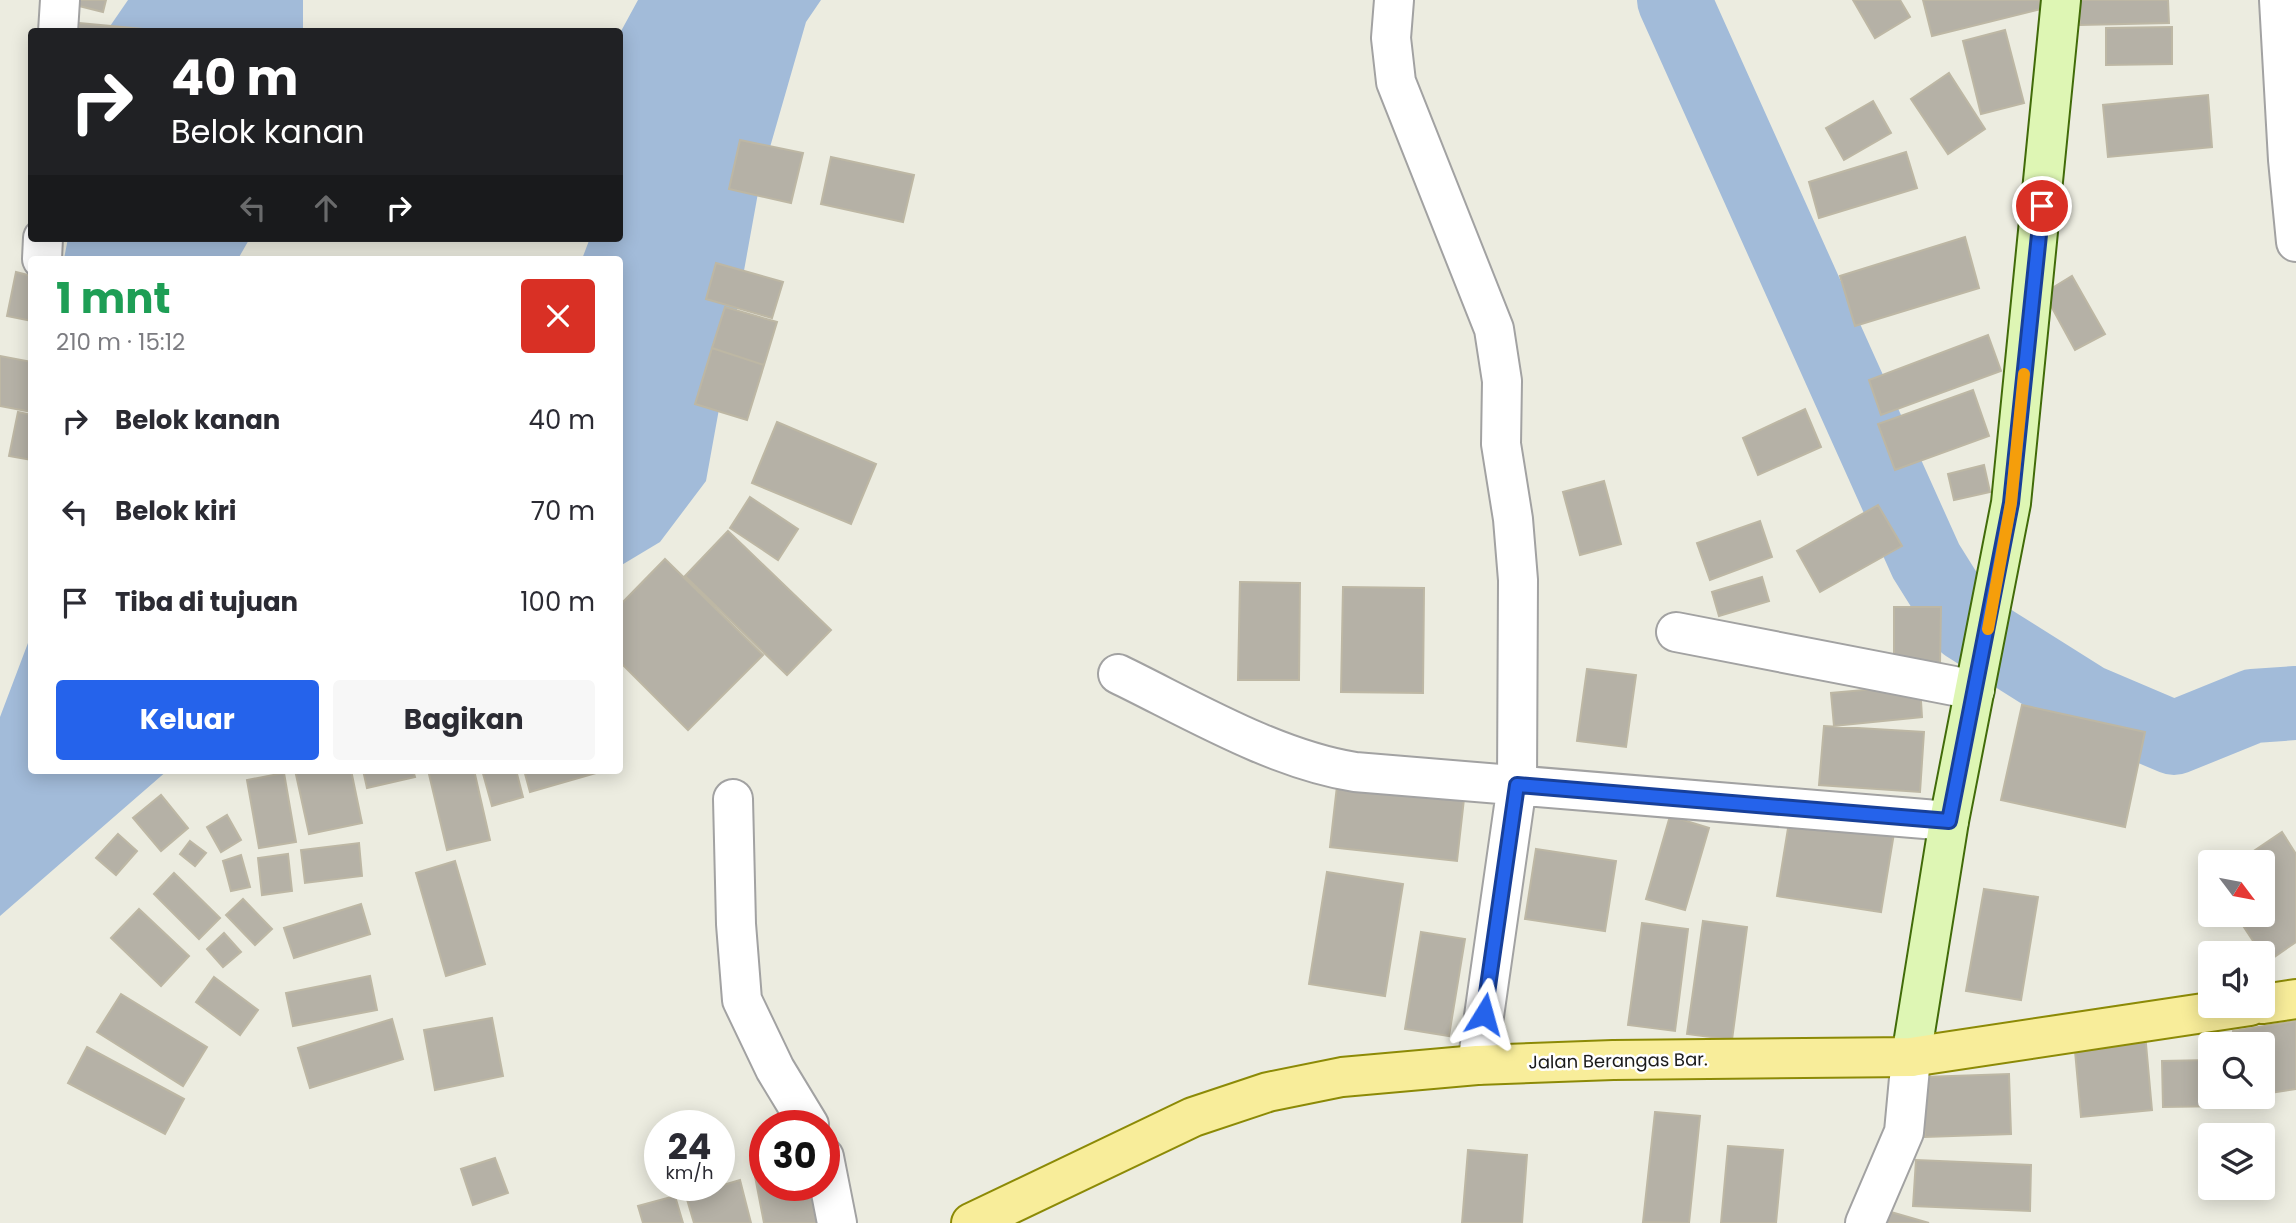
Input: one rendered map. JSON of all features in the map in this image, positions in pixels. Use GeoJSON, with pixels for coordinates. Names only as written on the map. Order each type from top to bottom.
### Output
{"type":"FeatureCollection","features":[{"type":"Feature","properties":{"kind":"main road"},"geometry":{"type":"LineString","coordinates":[[2275,1002],[2296,999]]}},
{"type":"Feature","properties":{"kind":"main road","name":"Jalan Berangas Bar."},"geometry":{"type":"LineString","coordinates":[[971,1223],[1193,1117],[1268,1092],[1342,1077],[1476,1065],[1613,1060],[1911,1057],[2198,1014]]}},
{"type":"Feature","properties":{"kind":"street"},"geometry":{"type":"LineString","coordinates":[[58,28],[60,0]]}},
{"type":"Feature","properties":{"kind":"street"},"geometry":{"type":"LineString","coordinates":[[1394,0],[1391,38],[1396,82],[1494,329],[1502,381],[1502,444],[1513,519],[1518,580],[1517,785],[1476,1065]]}},
{"type":"Feature","properties":{"kind":"street"},"geometry":{"type":"LineString","coordinates":[[1866,1223],[1904,1132],[1911,1057],[1949,821],[2011,503],[2061,0]]}},
{"type":"Feature","properties":{"kind":"street"},"geometry":{"type":"LineString","coordinates":[[2280,0],[2288,160],[2296,242]]}},
{"type":"Feature","properties":{"kind":"street"},"geometry":{"type":"LineString","coordinates":[[1676,632],[1975,690]]}},
{"type":"Feature","properties":{"kind":"street"},"geometry":{"type":"LineString","coordinates":[[1118,674],[1273,748],[1327,768],[1949,821]]}},
{"type":"Feature","properties":{"kind":"street"},"geometry":{"type":"LineString","coordinates":[[733,799],[736,924],[743,1000],[775,1069],[800,1110]]}},
{"type":"Feature","properties":{"kind":"street"},"geometry":{"type":"LineString","coordinates":[[833,1201],[837,1223]]}},
{"type":"Feature","properties":{"kind":"water"},"geometry":{"type":"Polygon","coordinates":[[[128,0],[303,0],[303,28],[109,28],[128,0]]]}},
{"type":"Feature","properties":{"kind":"water"},"geometry":{"type":"Polygon","coordinates":[[[638,0],[821,0],[806,22],[760,182],[706,481],[660,542],[623,564],[623,256],[583,256],[588,242],[623,242],[623,28],[638,0]]]}},
{"type":"Feature","properties":{"kind":"water"},"geometry":{"type":"Polygon","coordinates":[[[67,242],[248,242],[240,256],[65,256],[67,242]]]}},
{"type":"Feature","properties":{"kind":"water"},"geometry":{"type":"Polygon","coordinates":[[[28,643],[28,774],[163,774],[0,916],[0,717],[28,643]]]}},
{"type":"Feature","properties":{"kind":"building"},"geometry":{"type":"Polygon","coordinates":[[[68,0],[106,0],[103,12],[67,3],[68,0]]]}},
{"type":"Feature","properties":{"kind":"building"},"geometry":{"type":"Polygon","coordinates":[[[1853,0],[1900,0],[1910,17],[1875,38],[1853,0]]]}},
{"type":"Feature","properties":{"kind":"building"},"geometry":{"type":"Polygon","coordinates":[[[1923,0],[2039,0],[2041,9],[1932,36],[1923,0]]]}},
{"type":"Feature","properties":{"kind":"building"},"geometry":{"type":"Polygon","coordinates":[[[2079,0],[2168,0],[2169,23],[2080,25],[2079,0]]]}},
{"type":"Feature","properties":{"kind":"building"},"geometry":{"type":"Polygon","coordinates":[[[79,23],[132,28],[79,28],[79,23]]]}},
{"type":"Feature","properties":{"kind":"building"},"geometry":{"type":"Polygon","coordinates":[[[2172,27],[2172,64],[2106,65],[2106,28],[2172,27]]]}},
{"type":"Feature","properties":{"kind":"building"},"geometry":{"type":"Polygon","coordinates":[[[2005,30],[2024,103],[1981,114],[1963,41],[2005,30]]]}},
{"type":"Feature","properties":{"kind":"building"},"geometry":{"type":"Polygon","coordinates":[[[1949,73],[1985,129],[1948,154],[1911,99],[1949,73]]]}},
{"type":"Feature","properties":{"kind":"building"},"geometry":{"type":"Polygon","coordinates":[[[2208,95],[2212,147],[2108,157],[2103,105],[2208,95]]]}},
{"type":"Feature","properties":{"kind":"building"},"geometry":{"type":"Polygon","coordinates":[[[1873,101],[1891,133],[1844,160],[1826,128],[1873,101]]]}},
{"type":"Feature","properties":{"kind":"building"},"geometry":{"type":"Polygon","coordinates":[[[740,140],[803,153],[791,203],[729,189],[740,140]]]}},
{"type":"Feature","properties":{"kind":"building"},"geometry":{"type":"Polygon","coordinates":[[[1906,152],[1917,188],[1819,218],[1809,182],[1906,152]]]}},
{"type":"Feature","properties":{"kind":"building"},"geometry":{"type":"Polygon","coordinates":[[[831,157],[914,175],[903,222],[821,204],[831,157]]]}},
{"type":"Feature","properties":{"kind":"building"},"geometry":{"type":"Polygon","coordinates":[[[1965,237],[1979,288],[1855,326],[1840,276],[1965,237]]]}},
{"type":"Feature","properties":{"kind":"building"},"geometry":{"type":"Polygon","coordinates":[[[716,263],[783,282],[772,318],[706,299],[716,263]]]}},
{"type":"Feature","properties":{"kind":"building"},"geometry":{"type":"Polygon","coordinates":[[[16,272],[28,275],[28,320],[7,316],[16,272]]]}},
{"type":"Feature","properties":{"kind":"building"},"geometry":{"type":"Polygon","coordinates":[[[2072,276],[2105,334],[2075,350],[2044,293],[2072,276]]]}},
{"type":"Feature","properties":{"kind":"building"},"geometry":{"type":"Polygon","coordinates":[[[725,307],[777,322],[764,365],[712,348],[725,307]]]}},
{"type":"Feature","properties":{"kind":"building"},"geometry":{"type":"Polygon","coordinates":[[[1988,335],[2001,371],[1881,415],[1869,380],[1988,335]]]}},
{"type":"Feature","properties":{"kind":"building"},"geometry":{"type":"Polygon","coordinates":[[[712,348],[764,365],[747,420],[695,404],[712,348]]]}},
{"type":"Feature","properties":{"kind":"building"},"geometry":{"type":"Polygon","coordinates":[[[0,356],[28,361],[28,411],[0,406],[0,356]]]}},
{"type":"Feature","properties":{"kind":"building"},"geometry":{"type":"Polygon","coordinates":[[[1973,390],[1989,436],[1895,470],[1878,424],[1973,390]]]}},
{"type":"Feature","properties":{"kind":"building"},"geometry":{"type":"Polygon","coordinates":[[[1805,409],[1821,447],[1758,475],[1743,438],[1805,409]]]}},
{"type":"Feature","properties":{"kind":"building"},"geometry":{"type":"Polygon","coordinates":[[[18,412],[28,414],[28,459],[9,456],[18,412]]]}},
{"type":"Feature","properties":{"kind":"building"},"geometry":{"type":"Polygon","coordinates":[[[777,422],[876,464],[851,524],[752,483],[777,422]]]}},
{"type":"Feature","properties":{"kind":"building"},"geometry":{"type":"Polygon","coordinates":[[[1984,465],[1990,492],[1954,500],[1948,474],[1984,465]]]}},
{"type":"Feature","properties":{"kind":"building"},"geometry":{"type":"Polygon","coordinates":[[[1604,481],[1621,544],[1580,555],[1563,492],[1604,481]]]}},
{"type":"Feature","properties":{"kind":"building"},"geometry":{"type":"Polygon","coordinates":[[[750,497],[798,529],[778,560],[730,528],[750,497]]]}},
{"type":"Feature","properties":{"kind":"building"},"geometry":{"type":"Polygon","coordinates":[[[1878,505],[1902,546],[1820,592],[1797,551],[1878,505]]]}},
{"type":"Feature","properties":{"kind":"building"},"geometry":{"type":"Polygon","coordinates":[[[1760,521],[1772,557],[1710,580],[1697,543],[1760,521]]]}},
{"type":"Feature","properties":{"kind":"building"},"geometry":{"type":"Polygon","coordinates":[[[728,531],[831,630],[787,675],[685,576],[728,531]]]}},
{"type":"Feature","properties":{"kind":"building"},"geometry":{"type":"Polygon","coordinates":[[[665,559],[763,655],[688,730],[623,665],[623,602],[665,559]]]}},
{"type":"Feature","properties":{"kind":"building"},"geometry":{"type":"Polygon","coordinates":[[[1762,577],[1769,601],[1719,616],[1712,592],[1762,577]]]}},
{"type":"Feature","properties":{"kind":"building"},"geometry":{"type":"Polygon","coordinates":[[[1240,582],[1300,583],[1299,680],[1238,680],[1240,582]]]}},
{"type":"Feature","properties":{"kind":"building"},"geometry":{"type":"Polygon","coordinates":[[[1343,587],[1424,588],[1423,693],[1341,692],[1343,587]]]}},
{"type":"Feature","properties":{"kind":"building"},"geometry":{"type":"Polygon","coordinates":[[[1894,607],[1941,607],[1940,664],[1894,664],[1894,607]]]}},
{"type":"Feature","properties":{"kind":"building"},"geometry":{"type":"Polygon","coordinates":[[[1587,669],[1636,675],[1626,747],[1577,741],[1587,669]]]}},
{"type":"Feature","properties":{"kind":"building"},"geometry":{"type":"Polygon","coordinates":[[[1920,685],[1922,717],[1834,726],[1831,693],[1920,685]]]}},
{"type":"Feature","properties":{"kind":"building"},"geometry":{"type":"Polygon","coordinates":[[[2022,705],[2145,732],[2125,827],[2001,800],[2022,705]]]}},
{"type":"Feature","properties":{"kind":"building"},"geometry":{"type":"Polygon","coordinates":[[[1824,726],[1924,732],[1920,792],[1819,785],[1824,726]]]}},
{"type":"Feature","properties":{"kind":"building"},"geometry":{"type":"Polygon","coordinates":[[[284,774],[296,842],[259,848],[247,780],[284,774]]]}},
{"type":"Feature","properties":{"kind":"building"},"geometry":{"type":"Polygon","coordinates":[[[296,774],[352,774],[362,823],[309,834],[296,774]]]}},
{"type":"Feature","properties":{"kind":"building"},"geometry":{"type":"Polygon","coordinates":[[[364,774],[414,774],[415,777],[367,788],[364,774]]]}},
{"type":"Feature","properties":{"kind":"building"},"geometry":{"type":"Polygon","coordinates":[[[429,774],[475,774],[490,840],[447,850],[429,774]]]}},
{"type":"Feature","properties":{"kind":"building"},"geometry":{"type":"Polygon","coordinates":[[[483,774],[517,774],[523,797],[492,806],[483,774]]]}},
{"type":"Feature","properties":{"kind":"building"},"geometry":{"type":"Polygon","coordinates":[[[525,774],[593,774],[530,792],[525,774]]]}},
{"type":"Feature","properties":{"kind":"building"},"geometry":{"type":"Polygon","coordinates":[[[1337,786],[1464,799],[1457,861],[1330,847],[1337,786]]]}},
{"type":"Feature","properties":{"kind":"building"},"geometry":{"type":"Polygon","coordinates":[[[161,795],[188,828],[161,851],[133,818],[161,795]]]}},
{"type":"Feature","properties":{"kind":"building"},"geometry":{"type":"Polygon","coordinates":[[[1791,810],[1895,827],[1881,912],[1777,896],[1791,810]]]}},
{"type":"Feature","properties":{"kind":"building"},"geometry":{"type":"Polygon","coordinates":[[[227,815],[241,840],[221,852],[207,827],[227,815]]]}},
{"type":"Feature","properties":{"kind":"building"},"geometry":{"type":"Polygon","coordinates":[[[1670,816],[1709,828],[1685,910],[1646,899],[1670,816]]]}},
{"type":"Feature","properties":{"kind":"building"},"geometry":{"type":"Polygon","coordinates":[[[2282,832],[2296,854],[2296,942],[2275,956],[2275,941],[2253,941],[2245,928],[2275,928],[2275,850],[2255,850],[2282,832]]]}},
{"type":"Feature","properties":{"kind":"building"},"geometry":{"type":"Polygon","coordinates":[[[118,834],[137,851],[116,875],[96,858],[118,834]]]}},
{"type":"Feature","properties":{"kind":"building"},"geometry":{"type":"Polygon","coordinates":[[[190,841],[206,853],[195,866],[180,854],[190,841]]]}},
{"type":"Feature","properties":{"kind":"building"},"geometry":{"type":"Polygon","coordinates":[[[359,843],[362,876],[305,883],[301,850],[359,843]]]}},
{"type":"Feature","properties":{"kind":"building"},"geometry":{"type":"Polygon","coordinates":[[[1536,849],[1616,861],[1605,931],[1525,919],[1536,849]]]}},
{"type":"Feature","properties":{"kind":"building"},"geometry":{"type":"Polygon","coordinates":[[[288,854],[292,891],[262,895],[258,858],[288,854]]]}},
{"type":"Feature","properties":{"kind":"building"},"geometry":{"type":"Polygon","coordinates":[[[241,855],[250,887],[231,891],[223,861],[241,855]]]}},
{"type":"Feature","properties":{"kind":"building"},"geometry":{"type":"Polygon","coordinates":[[[455,861],[485,964],[446,976],[416,873],[455,861]]]}},
{"type":"Feature","properties":{"kind":"building"},"geometry":{"type":"Polygon","coordinates":[[[1327,872],[1403,884],[1385,996],[1309,984],[1327,872]]]}},
{"type":"Feature","properties":{"kind":"building"},"geometry":{"type":"Polygon","coordinates":[[[174,873],[220,918],[199,939],[154,894],[174,873]]]}},
{"type":"Feature","properties":{"kind":"building"},"geometry":{"type":"Polygon","coordinates":[[[1984,889],[2038,897],[2021,1000],[1966,991],[1984,889]]]}},
{"type":"Feature","properties":{"kind":"building"},"geometry":{"type":"Polygon","coordinates":[[[243,899],[272,929],[255,945],[226,915],[243,899]]]}},
{"type":"Feature","properties":{"kind":"building"},"geometry":{"type":"Polygon","coordinates":[[[361,904],[370,934],[294,958],[284,928],[361,904]]]}},
{"type":"Feature","properties":{"kind":"building"},"geometry":{"type":"Polygon","coordinates":[[[139,909],[189,956],[161,986],[111,938],[139,909]]]}},
{"type":"Feature","properties":{"kind":"building"},"geometry":{"type":"Polygon","coordinates":[[[1703,921],[1747,927],[1732,1040],[1687,1034],[1703,921]]]}},
{"type":"Feature","properties":{"kind":"building"},"geometry":{"type":"Polygon","coordinates":[[[1642,923],[1688,929],[1675,1031],[1628,1025],[1642,923]]]}},
{"type":"Feature","properties":{"kind":"building"},"geometry":{"type":"Polygon","coordinates":[[[1421,932],[1465,939],[1449,1036],[1405,1029],[1421,932]]]}},
{"type":"Feature","properties":{"kind":"building"},"geometry":{"type":"Polygon","coordinates":[[[224,933],[241,952],[223,967],[207,949],[224,933]]]}},
{"type":"Feature","properties":{"kind":"building"},"geometry":{"type":"Polygon","coordinates":[[[370,976],[377,1010],[293,1026],[286,993],[370,976]]]}},
{"type":"Feature","properties":{"kind":"building"},"geometry":{"type":"Polygon","coordinates":[[[214,977],[258,1010],[240,1035],[196,1002],[214,977]]]}},
{"type":"Feature","properties":{"kind":"building"},"geometry":{"type":"Polygon","coordinates":[[[121,994],[207,1047],[183,1086],[97,1032],[121,994]]]}},
{"type":"Feature","properties":{"kind":"building"},"geometry":{"type":"Polygon","coordinates":[[[492,1018],[503,1076],[435,1090],[424,1030],[492,1018]]]}},
{"type":"Feature","properties":{"kind":"building"},"geometry":{"type":"Polygon","coordinates":[[[392,1019],[403,1059],[310,1088],[298,1048],[392,1019]]]}},
{"type":"Feature","properties":{"kind":"building"},"geometry":{"type":"Polygon","coordinates":[[[2296,1021],[2296,1089],[2275,1092],[2275,1032],[2233,1031],[2296,1021]]]}},
{"type":"Feature","properties":{"kind":"building"},"geometry":{"type":"Polygon","coordinates":[[[2145,1033],[2152,1110],[2081,1117],[2074,1040],[2145,1033]]]}},
{"type":"Feature","properties":{"kind":"building"},"geometry":{"type":"Polygon","coordinates":[[[87,1047],[184,1099],[165,1134],[68,1083],[87,1047]]]}},
{"type":"Feature","properties":{"kind":"building"},"geometry":{"type":"Polygon","coordinates":[[[2198,1060],[2198,1106],[2163,1107],[2162,1061],[2198,1060]]]}},
{"type":"Feature","properties":{"kind":"building"},"geometry":{"type":"Polygon","coordinates":[[[2009,1074],[2011,1134],[1925,1137],[1924,1077],[2009,1074]]]}},
{"type":"Feature","properties":{"kind":"building"},"geometry":{"type":"Polygon","coordinates":[[[1655,1112],[1700,1116],[1689,1223],[1643,1222],[1655,1112]]]}},
{"type":"Feature","properties":{"kind":"building"},"geometry":{"type":"Polygon","coordinates":[[[1728,1146],[1783,1150],[1776,1223],[1721,1223],[1728,1146]]]}},
{"type":"Feature","properties":{"kind":"building"},"geometry":{"type":"Polygon","coordinates":[[[1468,1150],[1527,1155],[1522,1223],[1462,1223],[1468,1150]]]}},
{"type":"Feature","properties":{"kind":"building"},"geometry":{"type":"Polygon","coordinates":[[[495,1158],[508,1193],[473,1205],[461,1169],[495,1158]]]}},
{"type":"Feature","properties":{"kind":"building"},"geometry":{"type":"Polygon","coordinates":[[[1916,1160],[2031,1165],[2030,1211],[1913,1206],[1916,1160]]]}},
{"type":"Feature","properties":{"kind":"building"},"geometry":{"type":"Polygon","coordinates":[[[740,1180],[751,1223],[694,1223],[687,1201],[735,1201],[735,1181],[740,1180]]]}},
{"type":"Feature","properties":{"kind":"building"},"geometry":{"type":"Polygon","coordinates":[[[656,1201],[676,1201],[683,1223],[643,1223],[638,1206],[656,1201]]]}},
{"type":"Feature","properties":{"kind":"building"},"geometry":{"type":"Polygon","coordinates":[[[760,1201],[828,1201],[834,1223],[764,1223],[760,1201]]]}},
{"type":"Feature","properties":{"kind":"building"},"geometry":{"type":"Polygon","coordinates":[[[1877,1208],[1929,1223],[1872,1223],[1877,1208]]]}},
{"type":"Feature","properties":{"kind":"waterway"},"geometry":{"type":"LineString","coordinates":[[1674,0],[1926,561],[1966,625],[2087,701],[2174,738],[2253,706],[2296,703]]}},
{"type":"Feature","properties":{"kind":"slow traffic"},"geometry":{"type":"LineString","coordinates":[[1988,629],[2011,503],[2024,374]]}},
{"type":"Feature","properties":{"kind":"route"},"geometry":{"type":"LineString","coordinates":[[1484,1014],[1517,785],[1949,821],[2011,503],[2042,206]]}}]}
